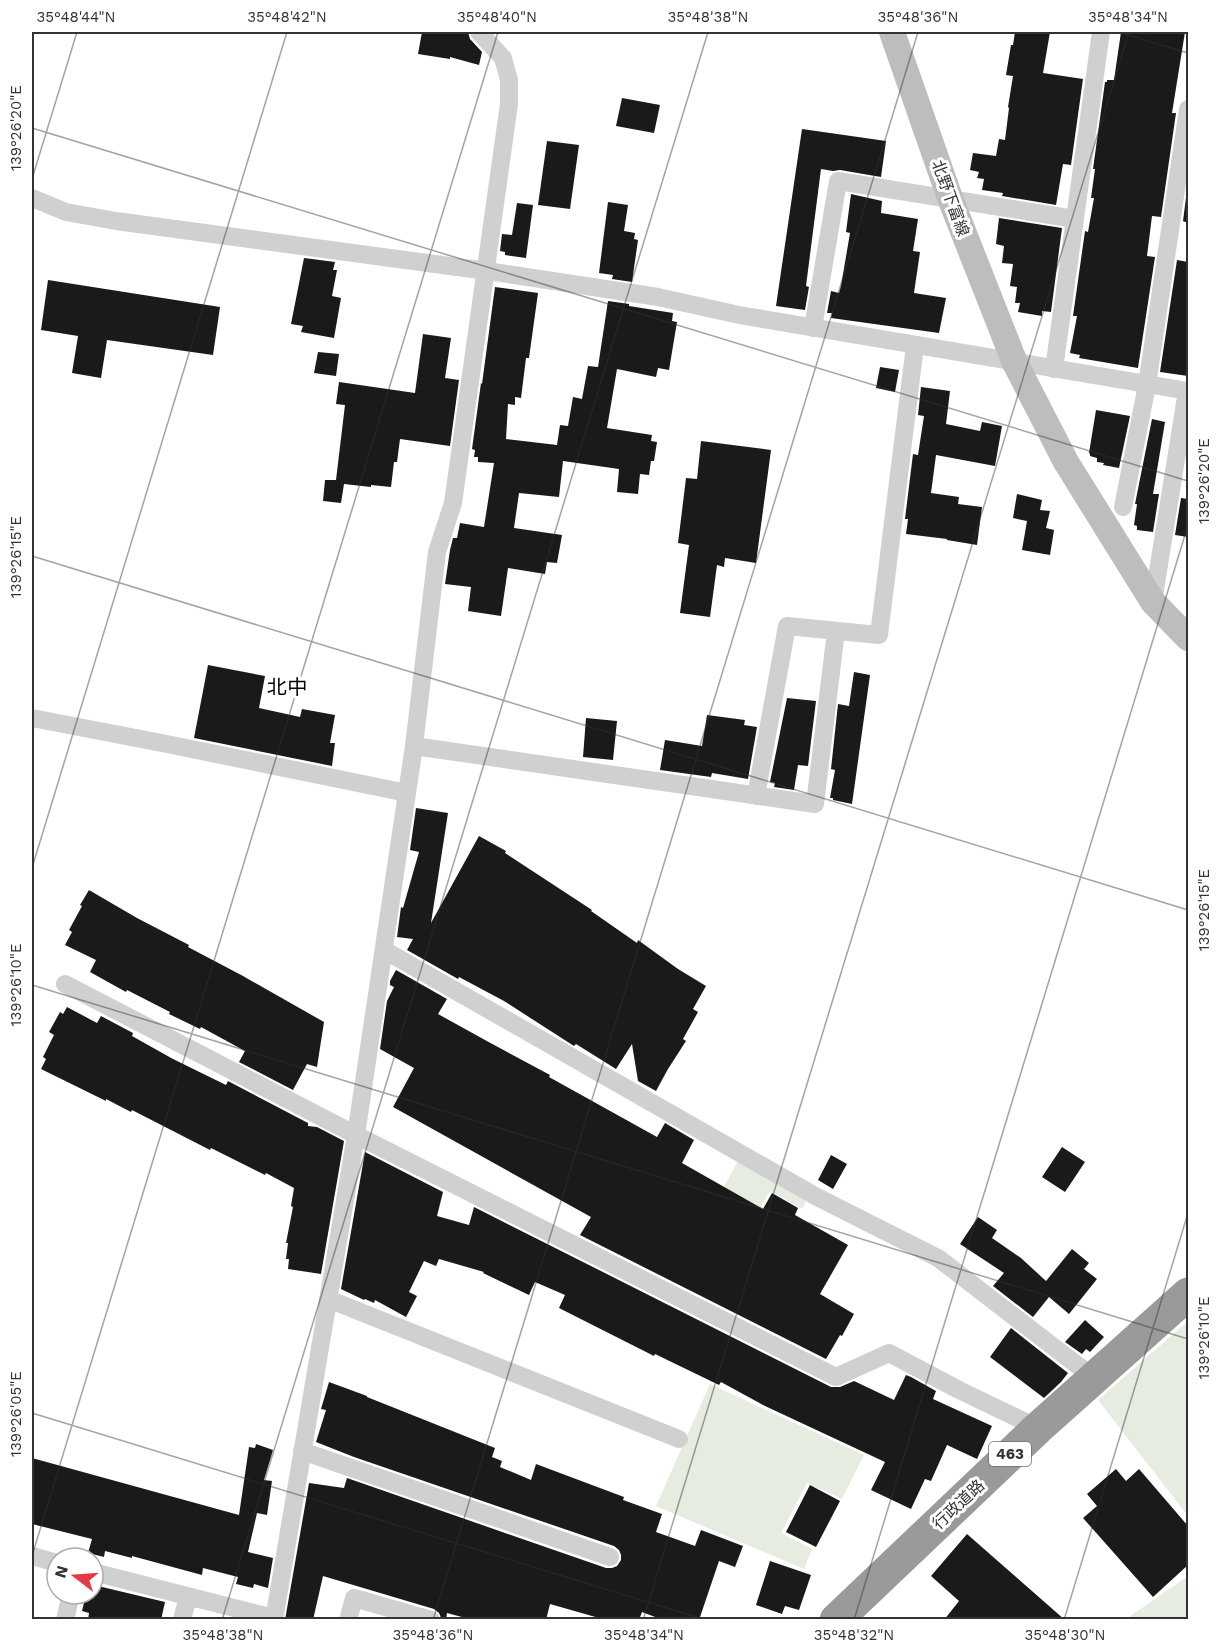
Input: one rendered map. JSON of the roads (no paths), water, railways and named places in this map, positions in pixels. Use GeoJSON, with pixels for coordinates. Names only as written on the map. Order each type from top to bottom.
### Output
{"type":"FeatureCollection","features":[{"type":"Feature","properties":{"kind":"highway","name":"行政道路"},"geometry":{"type":"LineString","coordinates":[[836,1620],[1038,1428],[1188,1294]]}},
{"type":"Feature","properties":{"kind":"street"},"geometry":{"type":"LineString","coordinates":[[105,1575],[274,1619],[357,1135],[414,746],[436,552],[453,503],[509,104],[509,80],[503,58],[479,32]]}},
{"type":"Feature","properties":{"kind":"street","name":"北野下富線"},"geometry":{"type":"LineString","coordinates":[[892,32],[950,198],[1015,363],[1066,462],[1153,602],[1188,638]]}},
{"type":"Feature","properties":{"kind":"street"},"geometry":{"type":"LineString","coordinates":[[1054,369],[1101,32]]}},
{"type":"Feature","properties":{"kind":"street"},"geometry":{"type":"LineString","coordinates":[[1123,507],[1147,385],[1188,109]]}},
{"type":"Feature","properties":{"kind":"street"},"geometry":{"type":"LineString","coordinates":[[813,328],[838,181],[1075,219]]}},
{"type":"Feature","properties":{"kind":"street"},"geometry":{"type":"LineString","coordinates":[[32,198],[66,212],[116,221],[658,297],[739,315],[1188,391],[1153,602]]}},
{"type":"Feature","properties":{"kind":"street"},"geometry":{"type":"LineString","coordinates":[[756,796],[787,626],[879,635],[915,346]]}},
{"type":"Feature","properties":{"kind":"street"},"geometry":{"type":"LineString","coordinates":[[414,746],[815,804],[836,631]]}},
{"type":"Feature","properties":{"kind":"street"},"geometry":{"type":"LineString","coordinates":[[32,718],[407,793]]}},
{"type":"Feature","properties":{"kind":"street"},"geometry":{"type":"LineString","coordinates":[[384,950],[817,1197],[938,1258],[1094,1378]]}},
{"type":"Feature","properties":{"kind":"street"},"geometry":{"type":"LineString","coordinates":[[65,984],[357,1135],[836,1377],[889,1353],[1038,1428]]}},
{"type":"Feature","properties":{"kind":"street"},"geometry":{"type":"LineString","coordinates":[[328,1299],[679,1439]]}},
{"type":"Feature","properties":{"kind":"street"},"geometry":{"type":"LineString","coordinates":[[302,1451],[610,1557]]}},
{"type":"Feature","properties":{"kind":"street"},"geometry":{"type":"LineString","coordinates":[[182,1620],[188,1596]]}},
{"type":"Feature","properties":{"kind":"street"},"geometry":{"type":"LineString","coordinates":[[348,1620],[354,1598],[431,1620]]}},
{"type":"Feature","properties":{"kind":"district","name":"北中"},"geometry":{"type":"Point","coordinates":[287,687]}}]}
